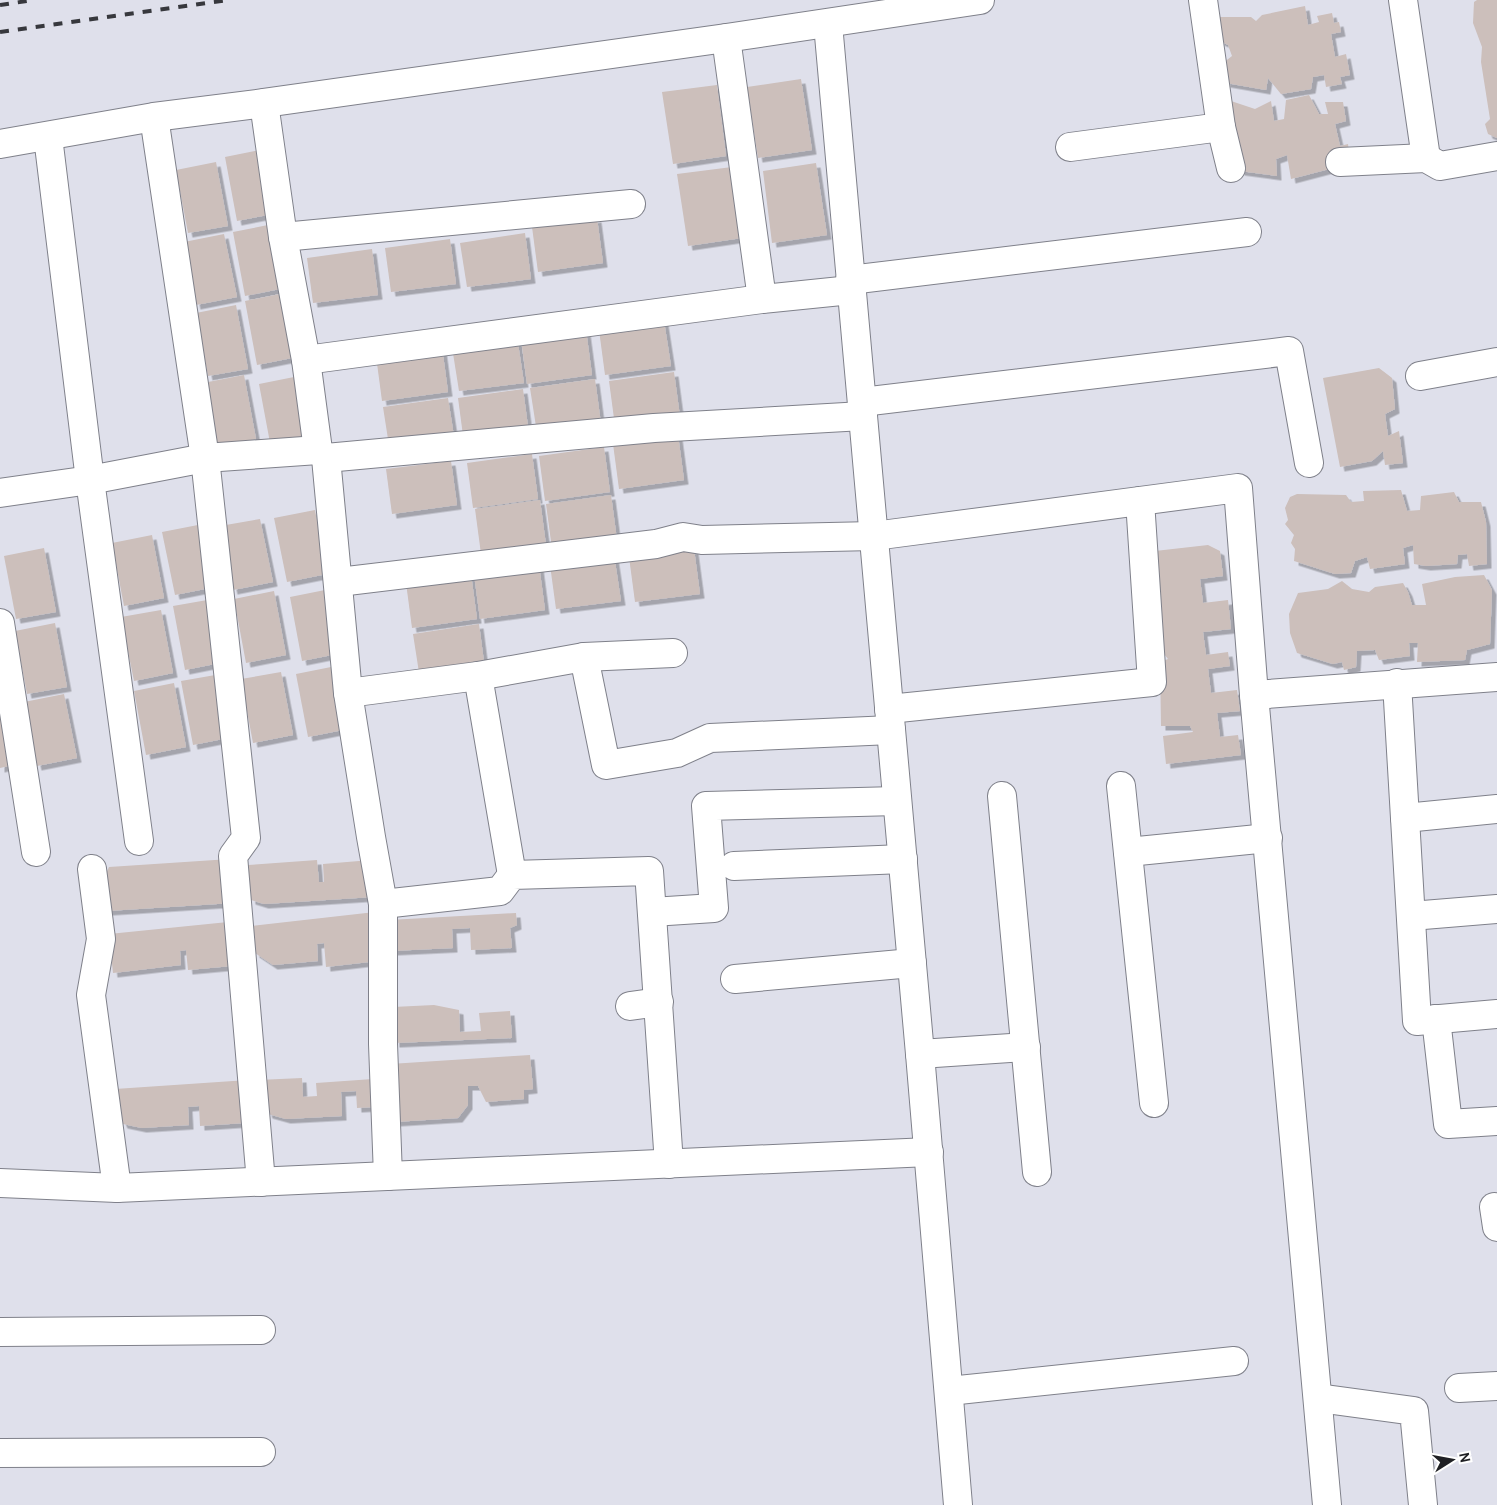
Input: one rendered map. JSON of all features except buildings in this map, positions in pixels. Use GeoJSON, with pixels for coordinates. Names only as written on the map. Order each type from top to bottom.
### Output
{"type":"FeatureCollection","features":[{"type":"Feature","properties":{"kind":"street"},"geometry":{"type":"LineString","coordinates":[[0,144],[154,117],[828,24],[980,0]]}},
{"type":"Feature","properties":{"kind":"street"},"geometry":{"type":"LineString","coordinates":[[1203,0],[1221,127],[1231,168]]}},
{"type":"Feature","properties":{"kind":"street"},"geometry":{"type":"LineString","coordinates":[[1403,0],[1426,158]]}},
{"type":"Feature","properties":{"kind":"street"},"geometry":{"type":"LineString","coordinates":[[828,24],[929,1152],[949,1391],[953,1504]]}},
{"type":"Feature","properties":{"kind":"street"},"geometry":{"type":"LineString","coordinates":[[726,38],[762,299]]}},
{"type":"Feature","properties":{"kind":"street"},"geometry":{"type":"LineString","coordinates":[[264,103],[283,237],[322,454],[339,582],[348,693],[383,904],[383,1044],[388,1176]]}},
{"type":"Feature","properties":{"kind":"street"},"geometry":{"type":"LineString","coordinates":[[154,117],[205,458],[246,838],[233,856],[261,1182]]}},
{"type":"Feature","properties":{"kind":"street"},"geometry":{"type":"LineString","coordinates":[[1070,147],[1221,127]]}},
{"type":"Feature","properties":{"kind":"street"},"geometry":{"type":"LineString","coordinates":[[48,137],[90,480],[139,841]]}},
{"type":"Feature","properties":{"kind":"street"},"geometry":{"type":"LineString","coordinates":[[1340,162],[1426,158],[1440,166],[1497,156]]}},
{"type":"Feature","properties":{"kind":"street"},"geometry":{"type":"LineString","coordinates":[[283,237],[632,204]]}},
{"type":"Feature","properties":{"kind":"street"},"geometry":{"type":"LineString","coordinates":[[306,360],[1247,232]]}},
{"type":"Feature","properties":{"kind":"street"},"geometry":{"type":"LineString","coordinates":[[0,493],[90,480],[205,458],[322,454],[654,428],[862,409],[1289,351],[1310,463]]}},
{"type":"Feature","properties":{"kind":"street"},"geometry":{"type":"LineString","coordinates":[[1420,376],[1497,362]]}},
{"type":"Feature","properties":{"kind":"street"},"geometry":{"type":"LineString","coordinates":[[339,582],[656,544],[683,537],[702,540],[874,536],[1238,488],[1254,695],[1327,1505]]}},
{"type":"Feature","properties":{"kind":"street"},"geometry":{"type":"LineString","coordinates":[[584,657],[606,765],[677,753],[710,738],[890,719],[1152,682],[1140,501]]}},
{"type":"Feature","properties":{"kind":"street"},"geometry":{"type":"LineString","coordinates":[[0,623],[36,852]]}},
{"type":"Feature","properties":{"kind":"street"},"geometry":{"type":"LineString","coordinates":[[348,693],[478,676],[584,657],[673,653]]}},
{"type":"Feature","properties":{"kind":"street"},"geometry":{"type":"LineString","coordinates":[[383,904],[500,891],[512,875],[478,676]]}},
{"type":"Feature","properties":{"kind":"street"},"geometry":{"type":"LineString","coordinates":[[1254,695],[1497,677]]}},
{"type":"Feature","properties":{"kind":"street"},"geometry":{"type":"LineString","coordinates":[[1397,683],[1417,1021],[1497,1014]]}},
{"type":"Feature","properties":{"kind":"street"},"geometry":{"type":"LineString","coordinates":[[1121,786],[1154,1103]]}},
{"type":"Feature","properties":{"kind":"street"},"geometry":{"type":"LineString","coordinates":[[1002,796],[1037,1172]]}},
{"type":"Feature","properties":{"kind":"street"},"geometry":{"type":"LineString","coordinates":[[652,912],[714,908],[706,806],[897,802]]}},
{"type":"Feature","properties":{"kind":"street"},"geometry":{"type":"LineString","coordinates":[[1405,818],[1497,809]]}},
{"type":"Feature","properties":{"kind":"street"},"geometry":{"type":"LineString","coordinates":[[1128,852],[1268,838]]}},
{"type":"Feature","properties":{"kind":"street"},"geometry":{"type":"LineString","coordinates":[[734,866],[902,859]]}},
{"type":"Feature","properties":{"kind":"street"},"geometry":{"type":"LineString","coordinates":[[92,869],[100,939],[91,996],[117,1188]]}},
{"type":"Feature","properties":{"kind":"street"},"geometry":{"type":"LineString","coordinates":[[512,875],[649,871],[669,1164]]}},
{"type":"Feature","properties":{"kind":"street"},"geometry":{"type":"LineString","coordinates":[[1411,916],[1497,909]]}},
{"type":"Feature","properties":{"kind":"street"},"geometry":{"type":"LineString","coordinates":[[735,979],[912,963]]}},
{"type":"Feature","properties":{"kind":"street"},"geometry":{"type":"LineString","coordinates":[[630,1006],[658,1002]]}},
{"type":"Feature","properties":{"kind":"street"},"geometry":{"type":"LineString","coordinates":[[1436,1019],[1448,1124],[1497,1121]]}},
{"type":"Feature","properties":{"kind":"street"},"geometry":{"type":"LineString","coordinates":[[920,1054],[1026,1047]]}},
{"type":"Feature","properties":{"kind":"street"},"geometry":{"type":"LineString","coordinates":[[0,1184],[117,1188],[929,1152]]}},
{"type":"Feature","properties":{"kind":"street"},"geometry":{"type":"LineString","coordinates":[[0,1332],[261,1330]]}},
{"type":"Feature","properties":{"kind":"street"},"geometry":{"type":"LineString","coordinates":[[949,1391],[1234,1361]]}},
{"type":"Feature","properties":{"kind":"street"},"geometry":{"type":"LineString","coordinates":[[1458,1388],[1497,1386]]}},
{"type":"Feature","properties":{"kind":"street"},"geometry":{"type":"LineString","coordinates":[[1318,1398],[1414,1411],[1423,1505]]}},
{"type":"Feature","properties":{"kind":"street"},"geometry":{"type":"LineString","coordinates":[[0,1453],[261,1452]]}},
{"type":"Feature","properties":{"kind":"railway"},"geometry":{"type":"LineString","coordinates":[[0,5],[34,0]]}},
{"type":"Feature","properties":{"kind":"railway"},"geometry":{"type":"LineString","coordinates":[[0,32],[229,0]]}}]}
